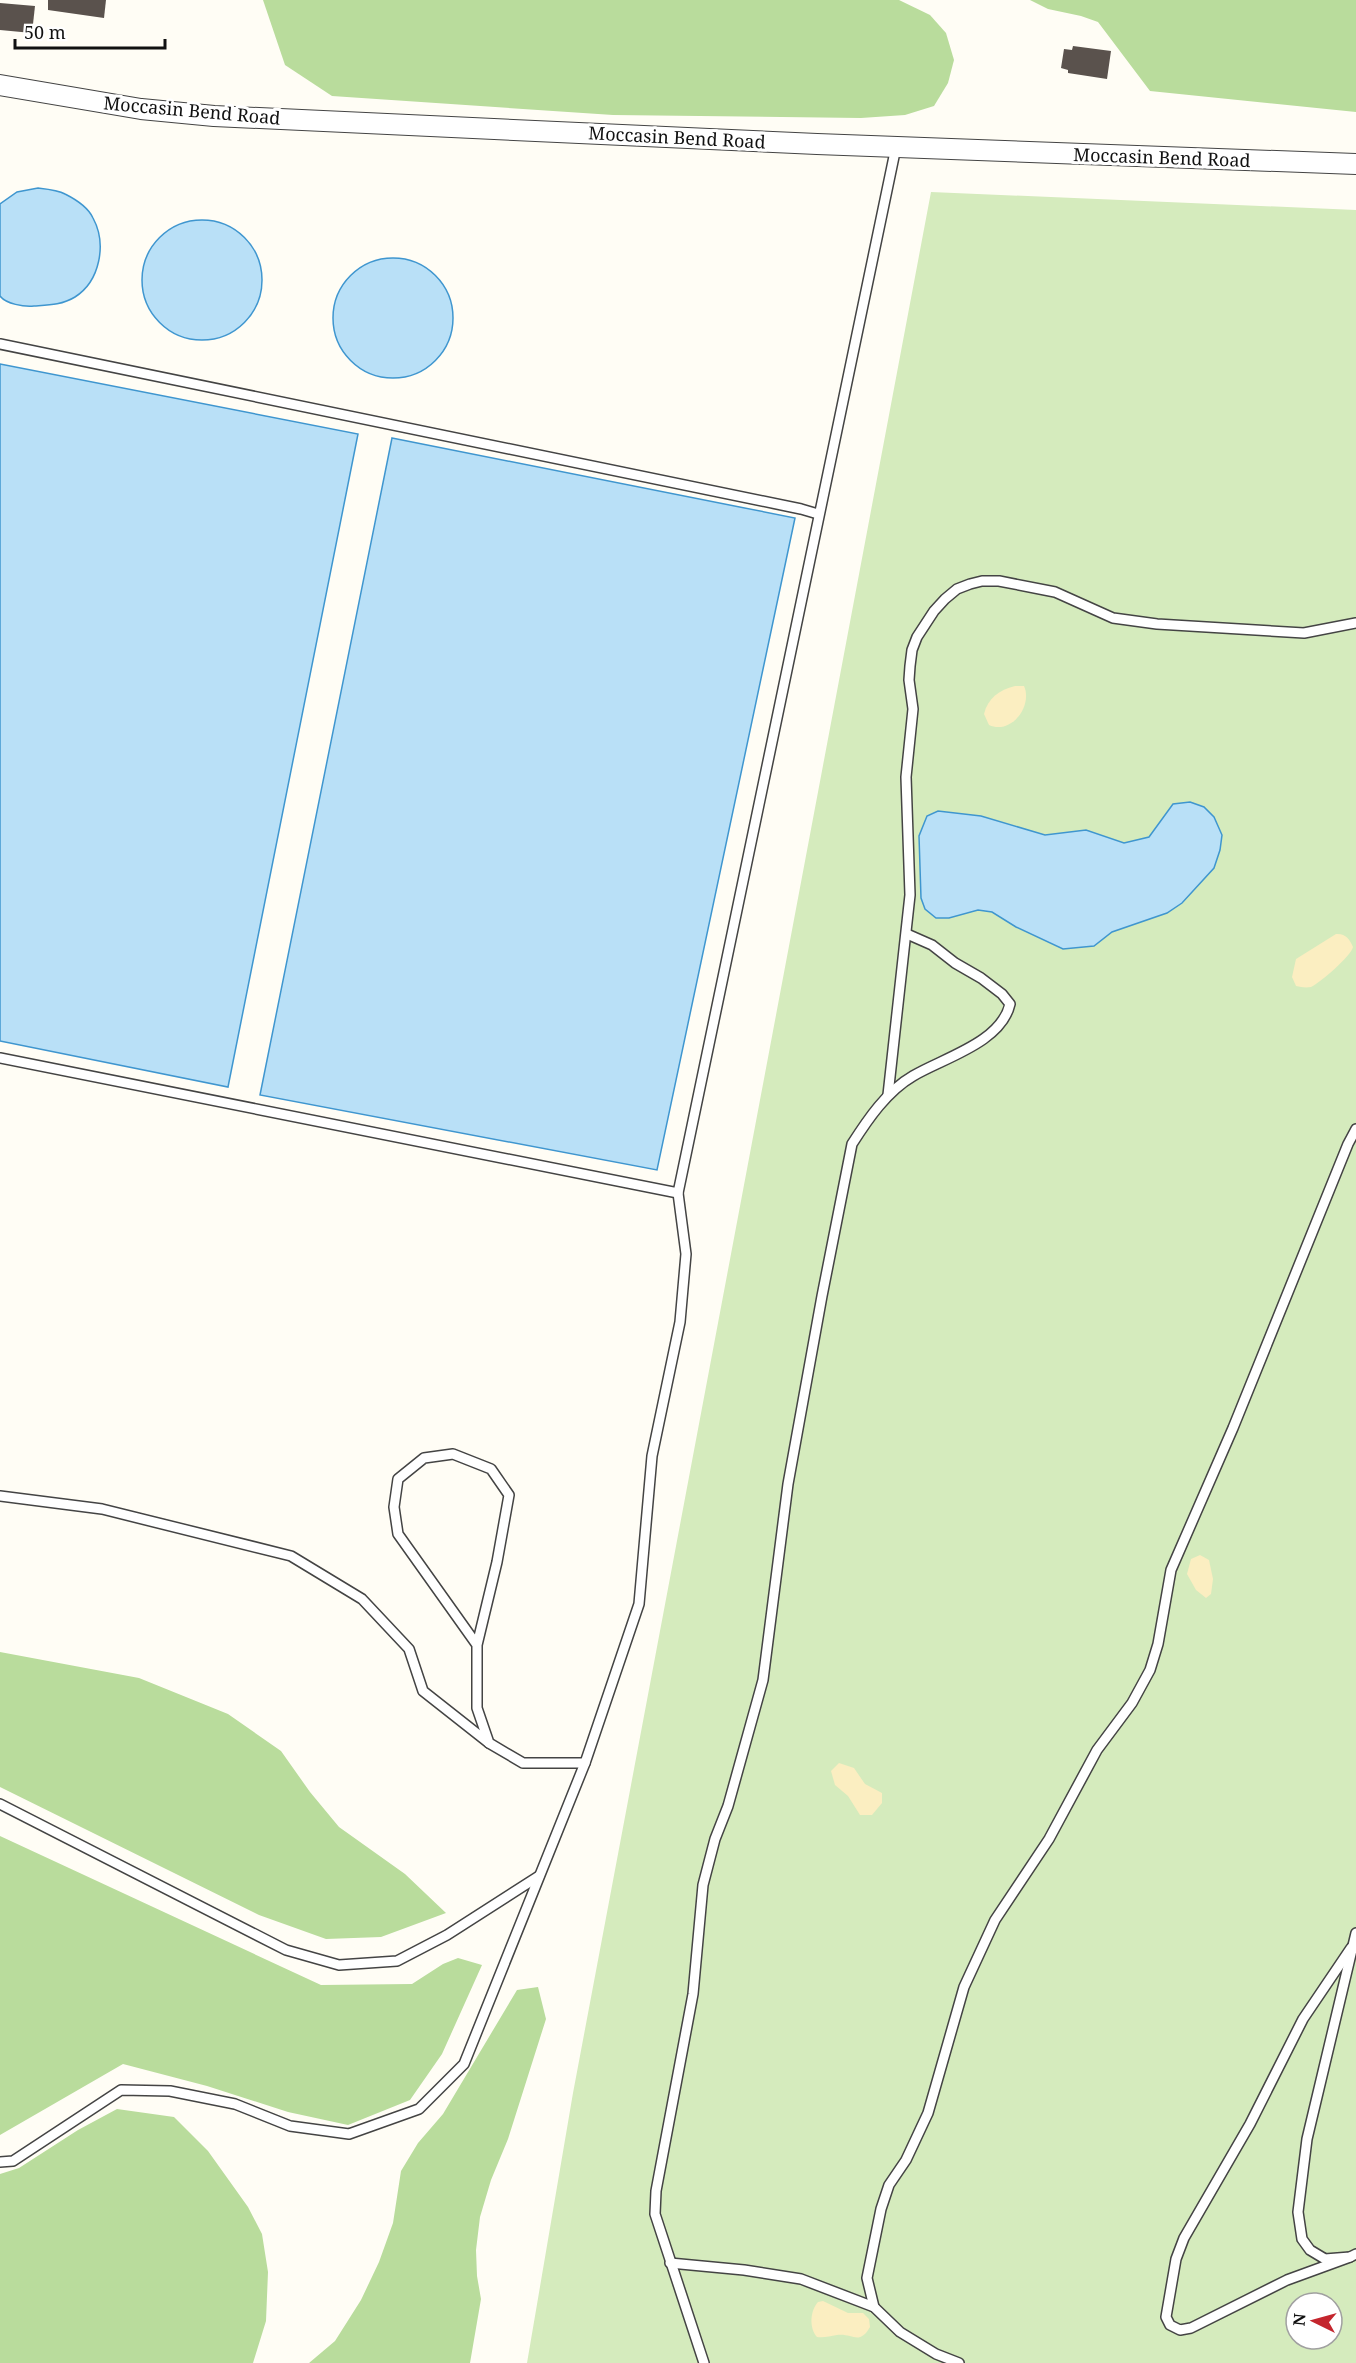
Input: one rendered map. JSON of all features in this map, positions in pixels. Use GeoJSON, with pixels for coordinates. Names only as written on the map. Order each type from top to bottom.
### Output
{"type":"FeatureCollection","features":[{"type":"Feature","properties":{"kind":"street","name":"Moccasin Bend Road"},"geometry":{"type":"LineString","coordinates":[[0,85],[141,108],[214,116],[896,147],[1356,164]]}},
{"type":"Feature","properties":{"kind":"lane"},"geometry":{"type":"LineString","coordinates":[[0,2162],[13,2161],[121,2090],[170,2091],[235,2104],[290,2126],[349,2133],[419,2109],[464,2064],[585,1763],[639,1604],[652,1456],[680,1322],[686,1254],[678,1194],[896,147]]}},
{"type":"Feature","properties":{"kind":"lane"},"geometry":{"type":"LineString","coordinates":[[0,344],[818,514]]}},
{"type":"Feature","properties":{"kind":"lane"},"geometry":{"type":"LineString","coordinates":[[888,1095],[907,934],[910,871],[906,777],[913,723],[909,680],[912,650],[917,637],[934,611],[957,589],[982,581],[1026,585],[1069,596],[1113,618],[1157,624],[1304,633],[1356,623]]}},
{"type":"Feature","properties":{"kind":"lane"},"geometry":{"type":"LineString","coordinates":[[704,2363],[655,2214],[656,2191],[693,1994],[703,1885],[715,1839],[728,1806],[763,1680],[788,1484],[852,1144],[888,1095],[912,1076],[958,1055],[981,1039],[1007,1016],[1010,1004],[1002,994],[981,978],[955,963],[932,945],[907,934]]}},
{"type":"Feature","properties":{"kind":"lane"},"geometry":{"type":"LineString","coordinates":[[0,1058],[678,1194]]}},
{"type":"Feature","properties":{"kind":"lane"},"geometry":{"type":"LineString","coordinates":[[874,2307],[867,2277],[881,2209],[890,2185],[906,2160],[928,2112],[964,1987],[995,1920],[1049,1839],[1097,1750],[1132,1703],[1150,1670],[1158,1644],[1171,1570],[1233,1428],[1343,1154],[1356,1129]]}},
{"type":"Feature","properties":{"kind":"lane"},"geometry":{"type":"LineString","coordinates":[[477,1645],[398,1534],[394,1507],[398,1479],[424,1458],[453,1455],[491,1469],[509,1496],[497,1562],[477,1645],[477,1708],[489,1743]]}},
{"type":"Feature","properties":{"kind":"lane"},"geometry":{"type":"LineString","coordinates":[[0,1496],[102,1509],[291,1556],[362,1599],[409,1649],[423,1691],[489,1743],[523,1763],[585,1763]]}},
{"type":"Feature","properties":{"kind":"lane"},"geometry":{"type":"LineString","coordinates":[[0,1804],[286,1950],[339,1965],[397,1961],[447,1935],[539,1876]]}},
{"type":"Feature","properties":{"kind":"lane"},"geometry":{"type":"LineString","coordinates":[[1353,2256],[1325,2259],[1310,2250],[1302,2239],[1298,2212],[1307,2139],[1356,1933]]}},
{"type":"Feature","properties":{"kind":"lane"},"geometry":{"type":"LineString","coordinates":[[1351,1948],[1303,2019],[1250,2124],[1184,2238],[1176,2259],[1166,2317],[1170,2325],[1180,2330],[1191,2328],[1287,2280],[1353,2256]]}},
{"type":"Feature","properties":{"kind":"lane"},"geometry":{"type":"LineString","coordinates":[[670,2263],[744,2270],[801,2279],[874,2307],[900,2332],[936,2354],[959,2363]]}},
{"type":"Feature","properties":{"kind":"green space"},"geometry":{"type":"Polygon","coordinates":[[[263,0],[899,0],[930,15],[946,33],[954,60],[948,83],[934,106],[905,115],[861,118],[613,115],[332,96],[285,65],[263,0]]]}},
{"type":"Feature","properties":{"kind":"green space"},"geometry":{"type":"Polygon","coordinates":[[[1030,0],[1356,0],[1356,112],[1150,91],[1098,22],[1048,9],[1030,0]]]}},
{"type":"Feature","properties":{"kind":"green space"},"geometry":{"type":"Polygon","coordinates":[[[931,192],[1356,210],[1356,2363],[527,2363],[573,2093],[931,192]]]}},
{"type":"Feature","properties":{"kind":"green space"},"geometry":{"type":"Polygon","coordinates":[[[0,1652],[139,1678],[228,1714],[281,1751],[310,1792],[339,1827],[405,1874],[446,1913],[381,1937],[326,1939],[259,1915],[0,1787],[0,1652]]]}},
{"type":"Feature","properties":{"kind":"green space"},"geometry":{"type":"Polygon","coordinates":[[[0,1836],[321,1985],[412,1984],[443,1964],[458,1958],[482,1965],[442,2054],[410,2100],[348,2125],[288,2112],[207,2086],[123,2064],[0,2135],[0,1836]]]}},
{"type":"Feature","properties":{"kind":"green space"},"geometry":{"type":"Polygon","coordinates":[[[538,1987],[546,2019],[508,2139],[491,2180],[480,2217],[476,2250],[481,2299],[470,2363],[309,2363],[335,2341],[361,2300],[379,2262],[393,2223],[401,2171],[418,2143],[443,2114],[517,1990],[538,1987]]]}},
{"type":"Feature","properties":{"kind":"green space"},"geometry":{"type":"Polygon","coordinates":[[[117,2109],[174,2117],[208,2151],[248,2207],[262,2234],[268,2272],[266,2321],[253,2363],[0,2363],[0,2174],[19,2168],[78,2130],[117,2109]]]}},
{"type":"Feature","properties":{"kind":"sand"},"geometry":{"type":"Polygon","coordinates":[[[1015,686],[1024,686],[1026,694],[1023,710],[1018,717],[1005,726],[989,725],[984,714],[988,703],[999,692],[1015,686]]]}},
{"type":"Feature","properties":{"kind":"sand"},"geometry":{"type":"Polygon","coordinates":[[[1336,934],[1342,934],[1349,939],[1353,947],[1351,951],[1335,969],[1315,985],[1296,986],[1292,977],[1296,959],[1336,934]]]}},
{"type":"Feature","properties":{"kind":"sand"},"geometry":{"type":"Polygon","coordinates":[[[1200,1555],[1209,1560],[1213,1579],[1211,1594],[1206,1598],[1196,1590],[1187,1574],[1191,1559],[1200,1555]]]}},
{"type":"Feature","properties":{"kind":"sand"},"geometry":{"type":"Polygon","coordinates":[[[839,1763],[854,1768],[865,1784],[882,1793],[882,1803],[872,1815],[860,1815],[848,1796],[835,1785],[831,1771],[839,1763]]]}},
{"type":"Feature","properties":{"kind":"sand"},"geometry":{"type":"Polygon","coordinates":[[[823,2301],[848,2313],[863,2313],[869,2319],[870,2327],[859,2337],[837,2335],[817,2337],[813,2329],[812,2315],[818,2302],[823,2301]]]}},
{"type":"Feature","properties":{"kind":"water"},"geometry":{"type":"Polygon","coordinates":[[[38,188],[62,193],[88,210],[100,239],[99,261],[90,282],[75,297],[55,304],[20,305],[6,301],[0,296],[0,204],[17,192],[38,188]]]}},
{"type":"Feature","properties":{"kind":"water"},"geometry":{"type":"Polygon","coordinates":[[[202,220],[225,224],[245,237],[258,257],[262,280],[258,303],[245,323],[225,336],[202,340],[179,336],[159,323],[146,303],[142,280],[146,257],[159,237],[179,224],[202,220]]]}},
{"type":"Feature","properties":{"kind":"water"},"geometry":{"type":"Polygon","coordinates":[[[393,258],[416,262],[436,275],[449,295],[453,318],[449,341],[436,361],[416,374],[393,378],[370,374],[350,361],[337,341],[333,318],[337,295],[350,275],[370,262],[393,258]]]}},
{"type":"Feature","properties":{"kind":"water"},"geometry":{"type":"Polygon","coordinates":[[[0,364],[358,434],[228,1087],[0,1041],[0,364]]]}},
{"type":"Feature","properties":{"kind":"water"},"geometry":{"type":"Polygon","coordinates":[[[392,438],[795,518],[657,1170],[260,1095],[392,438]]]}},
{"type":"Feature","properties":{"kind":"water"},"geometry":{"type":"Polygon","coordinates":[[[1190,802],[1204,807],[1214,817],[1222,835],[1214,868],[1182,903],[1167,913],[1112,932],[1094,946],[1063,949],[1016,927],[992,912],[978,910],[949,918],[936,918],[925,909],[921,898],[919,836],[927,816],[938,811],[981,816],[1045,835],[1086,830],[1124,843],[1149,837],[1173,804],[1190,802]]]}},
{"type":"Feature","properties":{"kind":"building"},"geometry":{"type":"Polygon","coordinates":[[[48,0],[106,0],[104,18],[48,10],[48,0]]]}},
{"type":"Feature","properties":{"kind":"building"},"geometry":{"type":"Polygon","coordinates":[[[0,3],[35,6],[32,33],[0,30],[0,3]]]}},
{"type":"Feature","properties":{"kind":"building"},"geometry":{"type":"Polygon","coordinates":[[[1073,46],[1111,51],[1107,79],[1068,73],[1068,70],[1061,68],[1064,49],[1072,50],[1073,46]]]}}]}
